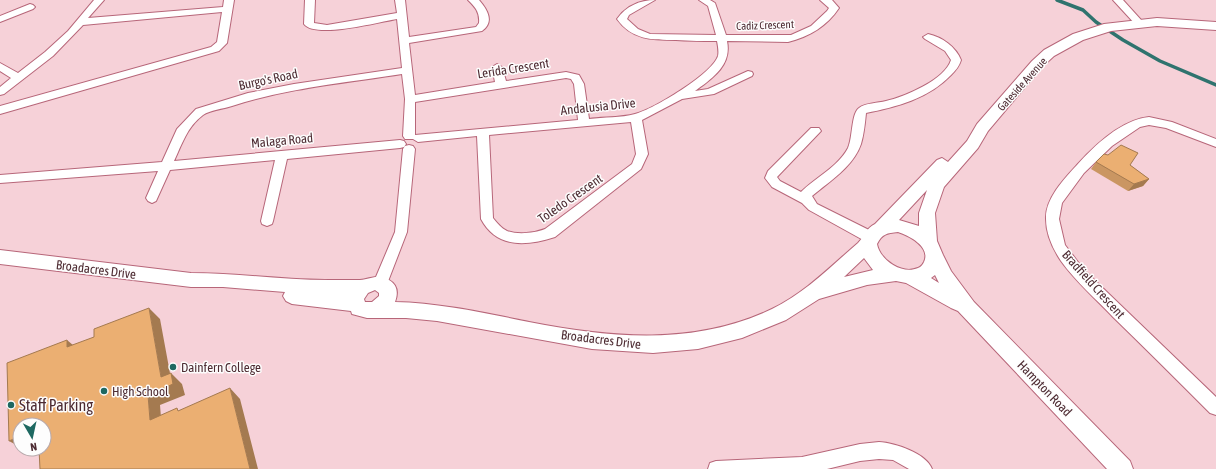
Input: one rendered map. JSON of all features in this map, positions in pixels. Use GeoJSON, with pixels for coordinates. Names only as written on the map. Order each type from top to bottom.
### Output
{"type":"FeatureCollection","features":[{"type":"Feature","properties":{"kind":"street"},"geometry":{"type":"LineString","coordinates":[[0,92],[49,54],[81,22],[99,0]]}},
{"type":"Feature","properties":{"kind":"street"},"geometry":{"type":"LineString","coordinates":[[310,0],[309,24],[311,26],[327,28],[402,16]]}},
{"type":"Feature","properties":{"kind":"street"},"geometry":{"type":"LineString","coordinates":[[356,304],[356,295],[377,288],[401,232],[409,142],[410,99],[400,0]]}},
{"type":"Feature","properties":{"kind":"street"},"geometry":{"type":"LineString","coordinates":[[405,41],[479,28],[485,23],[485,20],[481,7],[473,0]]}},
{"type":"Feature","properties":{"kind":"street"},"geometry":{"type":"LineString","coordinates":[[650,0],[626,13],[622,19],[628,27],[642,35],[650,37],[721,38]]}},
{"type":"Feature","properties":{"kind":"street","name":"Cadiz Crescent"},"geometry":{"type":"LineString","coordinates":[[721,38],[788,39],[802,36],[833,10],[833,5],[825,0]]}},
{"type":"Feature","properties":{"kind":"street"},"geometry":{"type":"LineString","coordinates":[[1118,0],[1139,23]]}},
{"type":"Feature","properties":{"kind":"street","name":"Andalusia Drive"},"geometry":{"type":"LineString","coordinates":[[409,142],[483,132],[636,118],[662,107],[680,96],[718,65],[723,57],[721,38],[713,2]]}},
{"type":"Feature","properties":{"kind":"street"},"geometry":{"type":"LineString","coordinates":[[0,110],[215,49],[222,43],[228,5],[81,22]]}},
{"type":"Feature","properties":{"kind":"street"},"geometry":{"type":"LineString","coordinates":[[0,19],[30,7]]}},
{"type":"Feature","properties":{"kind":"street","name":"Gateside Avenue"},"geometry":{"type":"LineString","coordinates":[[873,236],[952,154],[982,128],[1037,64],[1049,53],[1064,44],[1095,31],[1109,27],[1175,20],[1216,22]]}},
{"type":"Feature","properties":{"kind":"street","name":"Gateside Avenue"},"geometry":{"type":"LineString","coordinates":[[1158,22],[1216,26]]}},
{"type":"Feature","properties":{"kind":"street"},"geometry":{"type":"LineString","coordinates":[[807,200],[806,194],[839,166],[855,146],[861,112],[899,102],[929,89],[954,66],[956,60],[953,53],[942,44],[928,36]]}},
{"type":"Feature","properties":{"kind":"street"},"geometry":{"type":"LineString","coordinates":[[0,66],[18,78]]}},
{"type":"Feature","properties":{"kind":"street"},"geometry":{"type":"LineString","coordinates":[[497,67],[501,84]]}},
{"type":"Feature","properties":{"kind":"street","name":"Burgo's Road"},"geometry":{"type":"LineString","coordinates":[[166,166],[187,124],[196,115],[205,110],[267,92],[408,70]]}},
{"type":"Feature","properties":{"kind":"street"},"geometry":{"type":"LineString","coordinates":[[680,96],[705,94],[748,74]]}},
{"type":"Feature","properties":{"kind":"street","name":"Lerida Crescent"},"geometry":{"type":"LineString","coordinates":[[410,99],[557,75],[572,76],[575,77],[579,84],[584,122]]}},
{"type":"Feature","properties":{"kind":"street","name":"Toledo Crescent"},"geometry":{"type":"LineString","coordinates":[[483,132],[486,219],[496,230],[505,236],[523,238],[538,237],[550,233],[638,166],[642,154],[636,118]]}},
{"type":"Feature","properties":{"kind":"street","name":"Bradfield Crescent"},"geometry":{"type":"LineString","coordinates":[[1216,143],[1164,124],[1149,122],[1140,123],[1118,135],[1094,154],[1059,194],[1053,210],[1052,218],[1054,231],[1060,247],[1080,273],[1216,408]]}},
{"type":"Feature","properties":{"kind":"street","name":"Gateside Avenue"},"geometry":{"type":"LineString","coordinates":[[931,249],[927,213],[934,192],[938,184],[973,144],[982,128]]}},
{"type":"Feature","properties":{"kind":"street"},"geometry":{"type":"LineString","coordinates":[[815,131],[772,174],[771,178],[776,184],[807,200],[813,207],[873,236]]}},
{"type":"Feature","properties":{"kind":"street","name":"Malaga Road"},"geometry":{"type":"LineString","coordinates":[[0,179],[166,166],[409,142]]}},
{"type":"Feature","properties":{"kind":"street"},"geometry":{"type":"LineString","coordinates":[[267,221],[282,155]]}},
{"type":"Feature","properties":{"kind":"street"},"geometry":{"type":"LineString","coordinates":[[152,198],[166,166]]}},
{"type":"Feature","properties":{"kind":"street"},"geometry":{"type":"LineString","coordinates":[[902,275],[885,269],[870,253],[873,236],[891,225],[906,228],[920,234],[931,249]]}},
{"type":"Feature","properties":{"kind":"street","name":"Broadacres Drive"},"geometry":{"type":"LineString","coordinates":[[191,280],[201,284],[238,290],[356,304],[363,310],[404,309],[498,323],[581,339],[622,344],[650,345],[688,342],[727,334],[757,325],[814,293],[873,236]]}},
{"type":"Feature","properties":{"kind":"street","name":"Broadacres Drive"},"geometry":{"type":"LineString","coordinates":[[814,293],[867,278],[919,275],[928,271],[933,265],[931,249]]}},
{"type":"Feature","properties":{"kind":"street","name":"Hampton Road"},"geometry":{"type":"LineString","coordinates":[[931,249],[944,276],[967,308],[1122,469]]}},
{"type":"Feature","properties":{"kind":"street","name":"Broadacres Drive"},"geometry":{"type":"LineString","coordinates":[[0,257],[191,280],[223,280],[323,288],[377,288]]}},
{"type":"Feature","properties":{"kind":"street","name":"Hampton Road"},"geometry":{"type":"LineString","coordinates":[[902,275],[937,290],[967,308]]}},
{"type":"Feature","properties":{"kind":"street"},"geometry":{"type":"LineString","coordinates":[[377,288],[404,309]]}},
{"type":"Feature","properties":{"kind":"street"},"geometry":{"type":"LineString","coordinates":[[375,309],[385,303],[377,288]]}},
{"type":"Feature","properties":{"kind":"street"},"geometry":{"type":"LineString","coordinates":[[716,469],[797,466],[815,464],[853,454],[889,451],[924,469]]}},
{"type":"Feature","properties":{"kind":"building"},"geometry":{"type":"Polygon","coordinates":[[[1121,145],[1138,153],[1130,165],[1149,179],[1134,184],[1096,162],[1104,154],[1108,155],[1121,145]]]}},
{"type":"Feature","properties":{"kind":"building","name":"High School"},"geometry":{"type":"Polygon","coordinates":[[[149,308],[161,377],[171,373],[173,384],[148,395],[150,420],[177,408],[178,411],[230,388],[250,469],[40,469],[39,457],[52,457],[52,417],[12,417],[12,440],[9,441],[7,363],[67,340],[67,347],[94,337],[94,329],[149,308]]]}},
{"type":"Feature","properties":{"kind":"waterway"},"geometry":{"type":"LineString","coordinates":[[1057,0],[1083,10],[1096,22],[1123,40],[1160,61],[1216,85]]}},
{"type":"Feature","properties":{"kind":"place","name":"Dainfern College"},"geometry":{"type":"Point","coordinates":[173,367]}},
{"type":"Feature","properties":{"kind":"place","name":"High School"},"geometry":{"type":"Point","coordinates":[104,391]}},
{"type":"Feature","properties":{"kind":"place","name":"Staff Parking"},"geometry":{"type":"Point","coordinates":[11,405]}}]}
